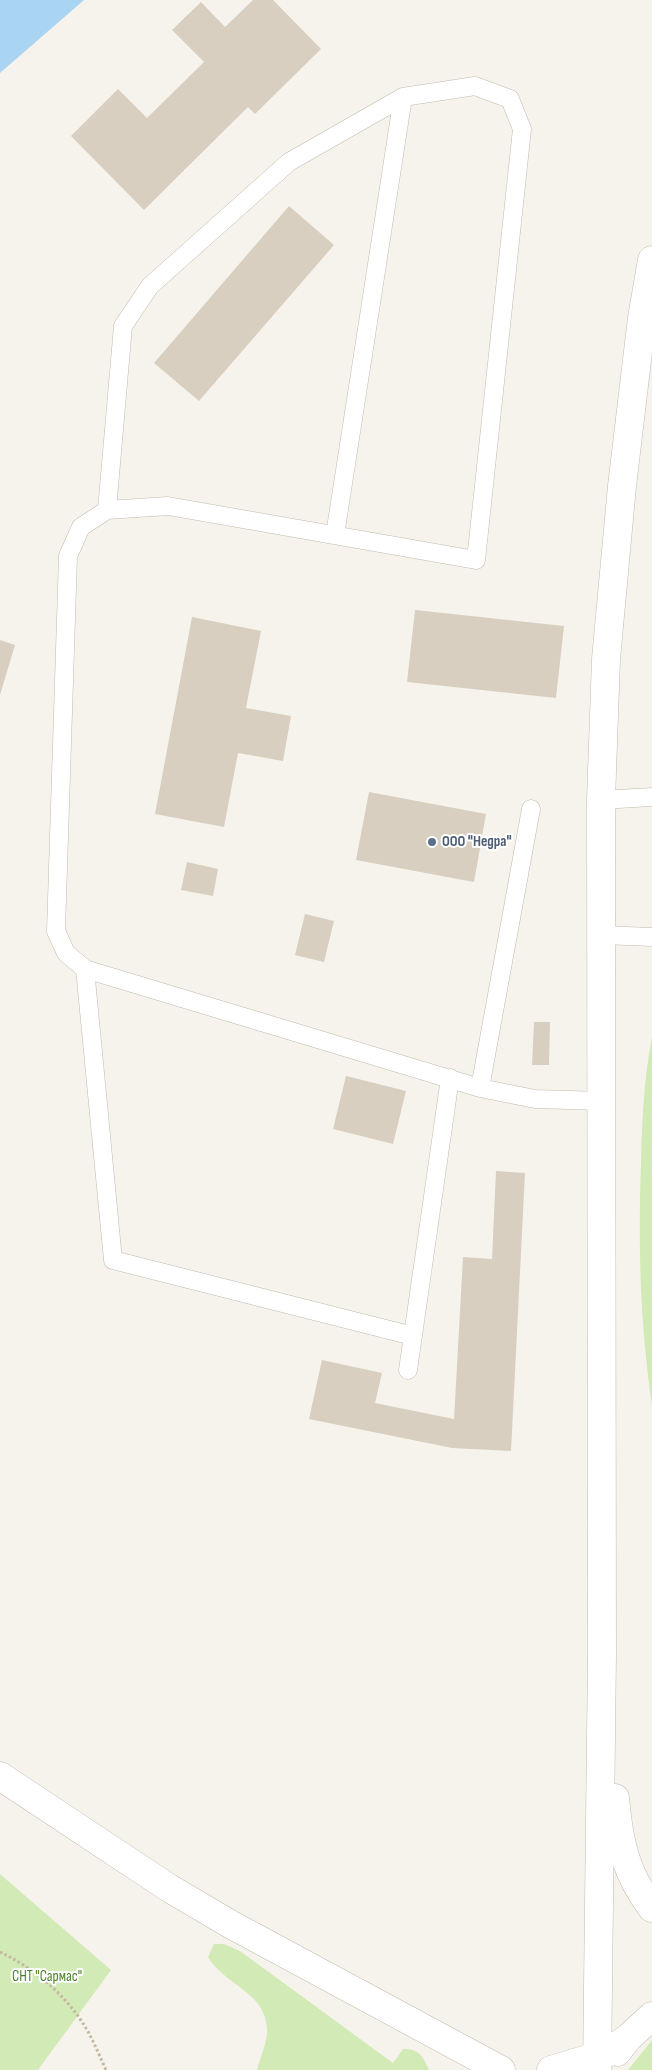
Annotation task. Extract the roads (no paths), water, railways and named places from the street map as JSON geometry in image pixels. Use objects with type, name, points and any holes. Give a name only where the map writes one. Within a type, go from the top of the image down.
[{"type":"street","points":[[600,2065],[602,1654],[601,800],[606,659],[622,486],[647,318],[652,260]]},
{"type":"street","points":[[602,1654],[618,1832],[629,1873],[652,1908]]},
{"type":"street","points":[[0,1776],[169,1888],[223,1920],[502,2069]]},
{"type":"street","points":[[600,2065],[607,2053],[628,2038],[652,2016]]},
{"type":"street","points":[[551,2070],[600,2065]]},
{"type":"lane","points":[[106,510],[123,326],[150,286],[289,162],[403,97],[475,86],[510,99],[522,129],[476,560],[168,506],[106,510],[81,527],[68,556],[56,931],[66,953],[85,969],[480,1088],[535,1100],[602,1101]]},
{"type":"lane","points":[[335,535],[403,97]]},
{"type":"lane","points":[[601,800],[652,797]]},
{"type":"lane","points":[[480,1088],[531,809]]},
{"type":"lane","points":[[602,935],[652,937]]},
{"type":"lane","points":[[85,969],[113,1260],[413,1336]]},
{"type":"lane","points":[[408,1370],[450,1078]]},
{"type":"water","points":[[0,0],[84,0],[0,73]]},
{"type":"place","name":"ООО \"Недра\"","points":[[432,842]]},
{"type":"park label","name":"СНТ \"Сармас\"","points":[[47,1977]]}]
